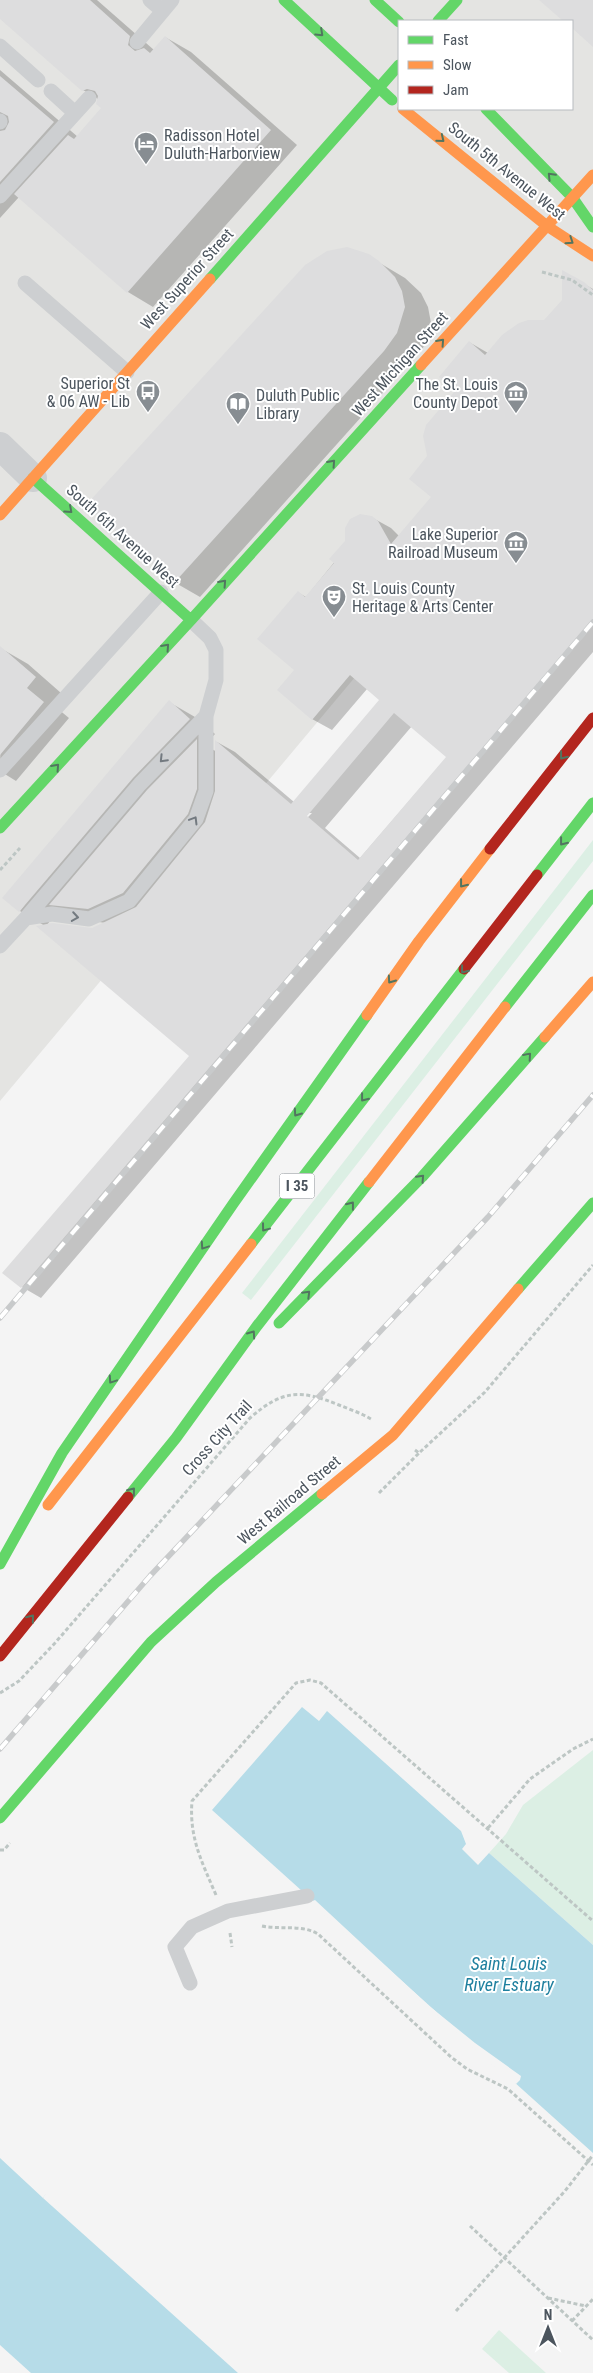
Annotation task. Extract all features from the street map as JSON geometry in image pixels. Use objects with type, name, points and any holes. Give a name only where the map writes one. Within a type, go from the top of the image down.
[{"type":"main road","points":[[284,0],[378,89],[398,105]]},
{"type":"main road","points":[[375,0],[398,21]]},
{"type":"main road","points":[[439,20],[457,0]]},
{"type":"main road","name":"West Superior Street","points":[[0,515],[398,66]]},
{"type":"main road","name":"South 5th Avenue West","points":[[404,110],[547,226],[593,256]]},
{"type":"main road","name":"South 5th Avenue West","points":[[487,110],[572,198],[593,227]]},
{"type":"main road","name":"West Michigan Street","points":[[0,828],[191,620],[593,174]]},
{"type":"main road","name":"South 6th Avenue West","points":[[33,478],[191,620]]},
{"type":"main road","points":[[0,1565],[62,1453],[232,1204],[419,941],[593,718]]},
{"type":"main road","name":"I 35","points":[[0,1565],[593,803]]},
{"type":"main road","points":[[0,1656],[211,1391],[257,1326],[593,895]]},
{"type":"main road","points":[[273,1328],[422,1177],[593,982]]},
{"type":"main road","name":"West Railroad Street","points":[[0,1818],[151,1642],[216,1582],[393,1435],[593,1203]]},
{"type":"main road","points":[[211,1391],[259,1342]]},
{"type":"street","points":[[0,446],[33,478]]},
{"type":"lane","points":[[137,42],[167,6],[150,0]]},
{"type":"lane","points":[[0,46],[38,80]]},
{"type":"lane","points":[[51,91],[75,113]]},
{"type":"lane","points":[[0,196],[89,98]]},
{"type":"lane","points":[[25,283],[127,372]]},
{"type":"lane","points":[[0,770],[160,592]]},
{"type":"lane","points":[[26,918],[52,914],[88,919],[129,900],[196,819],[206,791],[206,716],[216,680],[216,650],[210,638],[191,620]]},
{"type":"lane","points":[[0,946],[140,784],[206,716]]},
{"type":"lane","points":[[190,1983],[175,1947],[192,1927],[228,1911],[307,1896]]},
{"type":"path","points":[[541,271],[572,280],[593,294]]},
{"type":"path","points":[[379,1493],[485,1392],[593,1264]]},
{"type":"path","name":"Cross City Trail","points":[[0,1693],[20,1680],[56,1643],[250,1418],[269,1401],[289,1394],[319,1397],[366,1416],[420,1453]]},
{"type":"path","points":[[593,1921],[321,1683],[310,1680],[296,1683],[192,1801],[190,1823],[196,1849],[220,1906],[249,1924],[272,1929],[308,1928],[318,1934],[451,2057],[467,2069],[508,2089],[593,2166]]},
{"type":"path","points":[[488,1828],[530,1779],[573,1749],[593,1739]]},
{"type":"path","points":[[456,2311],[566,2191],[593,2155]]},
{"type":"path","points":[[470,2226],[593,2340]]},
{"type":"path","points":[[546,2297],[586,2306]]},
{"type":"path","points":[[572,2321],[593,2299]]},
{"type":"shaded area","points":[[0,0],[593,0],[593,393],[0,1101]]},
{"type":"green space","points":[[593,840],[593,861],[251,1300],[242,1293]]},
{"type":"green space","points":[[593,1750],[593,1945],[489,1853],[506,1834],[523,1805]]},
{"type":"green space","points":[[499,2330],[546,2373],[509,2373],[482,2349]]},
{"type":"water","name":"Saint Louis River Estuary","points":[[302,1707],[319,1721],[327,1711],[461,1831],[466,1844],[462,1849],[478,1865],[489,1853],[593,1945],[593,2153],[212,1810]]},
{"type":"water","points":[[0,2151],[46,2193],[43,2198],[238,2373],[31,2373],[0,2345]]},
{"type":"pier","points":[[315,1900],[428,2005],[475,2043],[521,2076],[520,2080],[516,2084],[509,2080],[310,1902]]},
{"type":"pier","points":[[0,2149],[48,2191],[43,2198],[0,2158]]},
{"type":"building","name":"Radisson Hotel Duluth-Harborview","points":[[0,0],[90,0],[130,36],[128,45],[135,51],[144,48],[150,53],[165,36],[271,130],[127,293],[14,194],[68,135],[74,139],[101,108],[96,104],[98,96],[95,91],[87,89],[82,91],[0,19]]},
{"type":"building","points":[[539,0],[593,0],[593,47],[573,29],[573,20],[562,20]]},
{"type":"building","points":[[0,76],[54,122],[0,182],[0,131],[5,130],[9,122],[8,116],[0,112]]},
{"type":"building","name":"Duluth Public Library","points":[[347,247],[369,254],[395,277],[402,291],[405,307],[397,333],[384,351],[174,583],[86,505],[305,265],[327,251]]},
{"type":"building","points":[[562,270],[584,282],[593,290],[593,619],[21,1288],[2,1273],[189,1056],[36,926],[52,923],[92,928],[136,907],[205,822],[215,791],[215,740],[291,804],[379,700],[350,675],[312,720],[277,690],[294,670],[257,639],[298,591],[305,597],[334,563],[329,559],[345,541],[345,528],[350,519],[360,514],[372,516],[378,521],[391,544],[431,497],[409,479],[427,456],[423,436],[426,425],[455,391],[439,377],[469,341],[485,355],[502,335],[519,323],[528,320],[544,320],[562,300]],"holes":[[[394,713],[446,757],[358,860],[307,816]]]},
{"type":"building","points":[[0,646],[36,677],[27,688],[44,702],[0,755]]},
{"type":"building","points":[[169,700],[190,719],[133,778],[19,912],[2,898]]},
{"type":"building","points":[[197,739],[197,789],[188,814],[123,893],[88,909],[49,905],[147,790]]},
{"type":"railway","points":[[0,1318],[593,622]]},
{"type":"railway","points":[[0,1749],[150,1576],[488,1217],[593,1095]]},
{"type":"traffic: fast","points":[[284,0],[392,100]]},
{"type":"traffic: fast","points":[[375,0],[398,21]]},
{"type":"traffic: fast","points":[[439,20],[457,0]]},
{"type":"traffic: fast","points":[[210,279],[398,66]]},
{"type":"traffic: fast","points":[[487,110],[572,197],[593,227]]},
{"type":"traffic: fast","points":[[33,478],[191,620],[421,365]]},
{"type":"traffic: fast","points":[[0,828],[191,620]]},
{"type":"traffic: fast","points":[[537,875],[593,803]]},
{"type":"traffic: fast","points":[[505,1007],[593,895]]},
{"type":"traffic: fast","points":[[251,1244],[464,969]]},
{"type":"traffic: fast","points":[[0,1564],[62,1453],[233,1204],[367,1015]]},
{"type":"traffic: fast","points":[[279,1323],[422,1177],[545,1037]]},
{"type":"traffic: fast","points":[[128,1497],[176,1438],[257,1326],[369,1182]]},
{"type":"traffic: fast","points":[[518,1289],[593,1203]]},
{"type":"traffic: fast","points":[[0,1818],[151,1642],[216,1582],[322,1494]]},
{"type":"traffic: slow","points":[[404,110],[547,226],[593,256]]},
{"type":"traffic: slow","points":[[421,365],[593,175]]},
{"type":"traffic: slow","points":[[0,515],[210,279]]},
{"type":"traffic: slow","points":[[367,1015],[419,941],[490,849]]},
{"type":"traffic: slow","points":[[545,1037],[593,982]]},
{"type":"traffic: slow","points":[[369,1182],[505,1007]]},
{"type":"traffic: slow","points":[[48,1505],[251,1244]]},
{"type":"traffic: slow","points":[[322,1494],[393,1435],[518,1289]]},
{"type":"traffic: jam","points":[[490,849],[593,718]]},
{"type":"traffic: jam","points":[[464,969],[537,875]]},
{"type":"traffic: jam","points":[[0,1656],[128,1497]]},
{"type":"place","name":"Radisson Hotel Duluth-Harborview","points":[[146,165]]},
{"type":"place","name":"Superior St & 06 AW - Lib","points":[[148,413]]},
{"type":"place","name":"The St. Louis County Depot","points":[[516,414]]},
{"type":"place","name":"Duluth Public Library","points":[[238,425]]},
{"type":"place","name":"Lake Superior Railroad Museum","points":[[516,564]]},
{"type":"place","name":"St. Louis County Heritage & Arts Center","points":[[334,618]]}]
